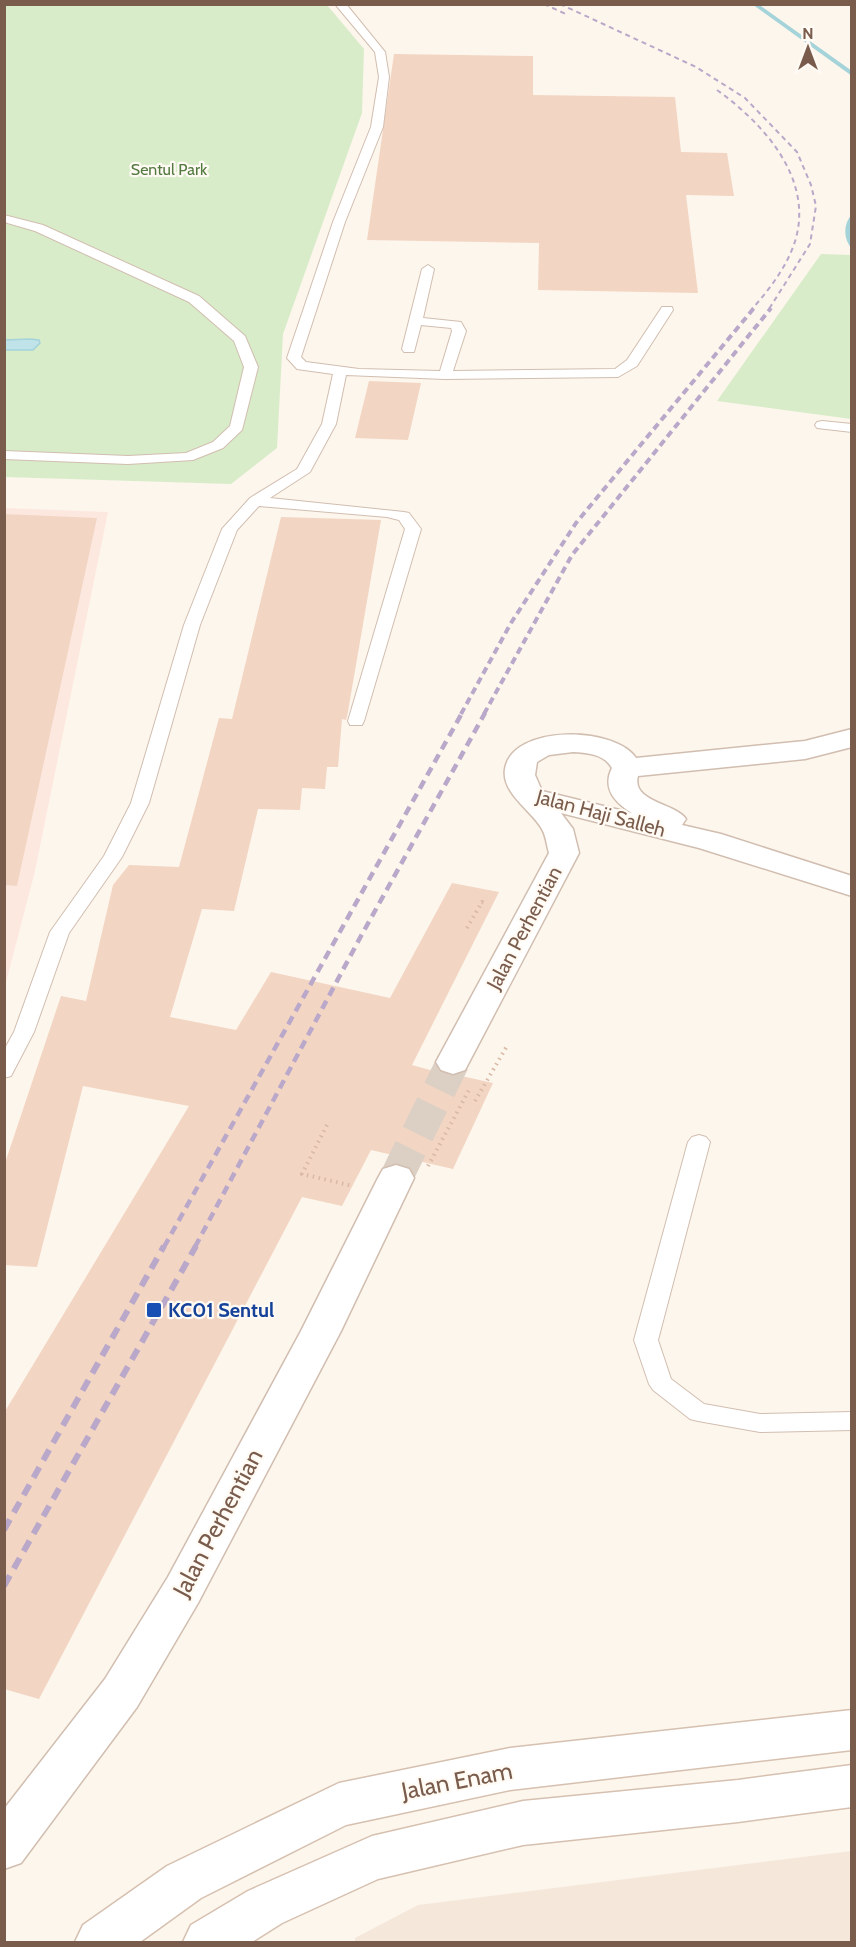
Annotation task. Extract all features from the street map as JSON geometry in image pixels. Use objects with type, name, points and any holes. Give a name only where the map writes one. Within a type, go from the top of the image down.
[{"type":"street","points":[[625,763],[805,750],[852,738]]},
{"type":"street","name":"Jalan Haji Salleh","points":[[710,841],[635,802],[625,793],[622,782],[625,763],[614,751],[586,743],[569,743],[535,750],[524,758],[520,766],[520,776],[531,797],[710,841],[852,886]]},
{"type":"street","name":"Jalan Perhentian","points":[[453,1062],[564,853],[558,830],[531,797]]},
{"type":"street","name":"Jalan Perhentian","points":[[4,1847],[121,1693],[183,1590],[321,1331],[379,1183]]},
{"type":"street","name":"Jalan Enam","points":[[100,1942],[184,1882],[339,1804],[510,1769],[852,1730]]},
{"type":"street","points":[[208,1942],[265,1907],[372,1858],[523,1823],[738,1801],[852,1786]]},
{"type":"lane","points":[[340,4],[380,52],[384,77],[377,127],[339,222],[294,358],[302,366],[340,372],[445,375],[618,373],[632,363],[667,310]]},
{"type":"lane","points":[[4,218],[39,228],[194,299],[240,339],[250,367],[237,428],[218,445],[188,457],[128,460],[4,455]]},
{"type":"lane","points":[[409,349],[428,269]]},
{"type":"lane","points":[[416,321],[456,325],[459,331],[445,375]]},
{"type":"lane","points":[[4,1071],[24,1032],[60,932],[113,857],[140,803],[192,625],[230,529],[255,501],[303,472],[329,424],[340,372]]},
{"type":"lane","points":[[822,425],[852,428]]},
{"type":"lane","points":[[255,501],[404,516],[413,529],[356,721]]},
{"type":"lane","points":[[699,1142],[646,1340],[661,1384],[698,1412],[760,1423],[852,1421]]},
{"type":"path","points":[[467,928],[482,902],[486,904]]},
{"type":"path","points":[[475,1101],[507,1046]]},
{"type":"path","points":[[327,1125],[302,1174],[379,1183]]},
{"type":"shaded area","points":[[5,508],[108,512],[35,871],[5,986]]},
{"type":"shaded area","points":[[851,1851],[851,1942],[355,1942],[355,1938],[418,1905]]},
{"type":"green space","name":"Sentul Park","points":[[5,5],[327,5],[364,49],[362,113],[283,334],[277,448],[231,484],[5,477]]},
{"type":"green space","points":[[821,254],[851,255],[851,419],[717,401]]},
{"type":"water","points":[[5,340],[39,340],[40,343],[33,350],[5,350]]},
{"type":"building","points":[[394,54],[533,56],[533,95],[675,97],[681,152],[727,153],[734,196],[686,195],[698,293],[538,290],[539,243],[367,240]]},
{"type":"building","points":[[369,381],[421,383],[408,440],[355,438]]},
{"type":"building","points":[[4,514],[97,518],[17,886],[4,885]]},
{"type":"building","name":"KC01 Sentul","points":[[281,517],[381,520],[347,717],[346,720],[342,719],[338,767],[327,767],[325,789],[302,788],[300,810],[258,809],[234,911],[202,909],[170,1017],[236,1030],[271,972],[390,998],[452,883],[499,892],[412,1065],[452,1076],[457,1075],[493,1083],[453,1169],[371,1150],[342,1206],[302,1197],[39,1699],[4,1689],[4,1413],[189,1106],[83,1086],[37,1267],[4,1265],[4,1166],[61,996],[86,1001],[113,885],[129,865],[179,867],[219,718],[232,719]]},
{"type":"waterway","points":[[754,4],[852,74]]},
{"type":"waterway","points":[[852,216],[847,232],[852,247]]},
{"type":"tunnel","points":[[396,1178],[453,1062]]},
{"type":"railway","points":[[544,4],[568,15]]},
{"type":"railway","points":[[560,4],[696,67],[745,98],[797,152],[811,185],[816,206],[810,244],[769,309]]},
{"type":"railway","points":[[717,90],[754,121],[770,140],[784,160],[794,181],[799,204],[798,228],[791,252],[774,282],[752,309]]},
{"type":"railway","points":[[461,714],[511,623],[576,523],[754,308]]},
{"type":"railway","points":[[484,714],[572,555],[771,308]]},
{"type":"railway","points":[[164,1247],[462,713]]},
{"type":"railway","points":[[195,1247],[361,936],[485,713]]},
{"type":"railway","points":[[4,1530],[164,1246]]},
{"type":"railway","points":[[4,1586],[196,1246]]},
{"type":"place","name":"KC01 Sentul","points":[[154,1310]]}]
